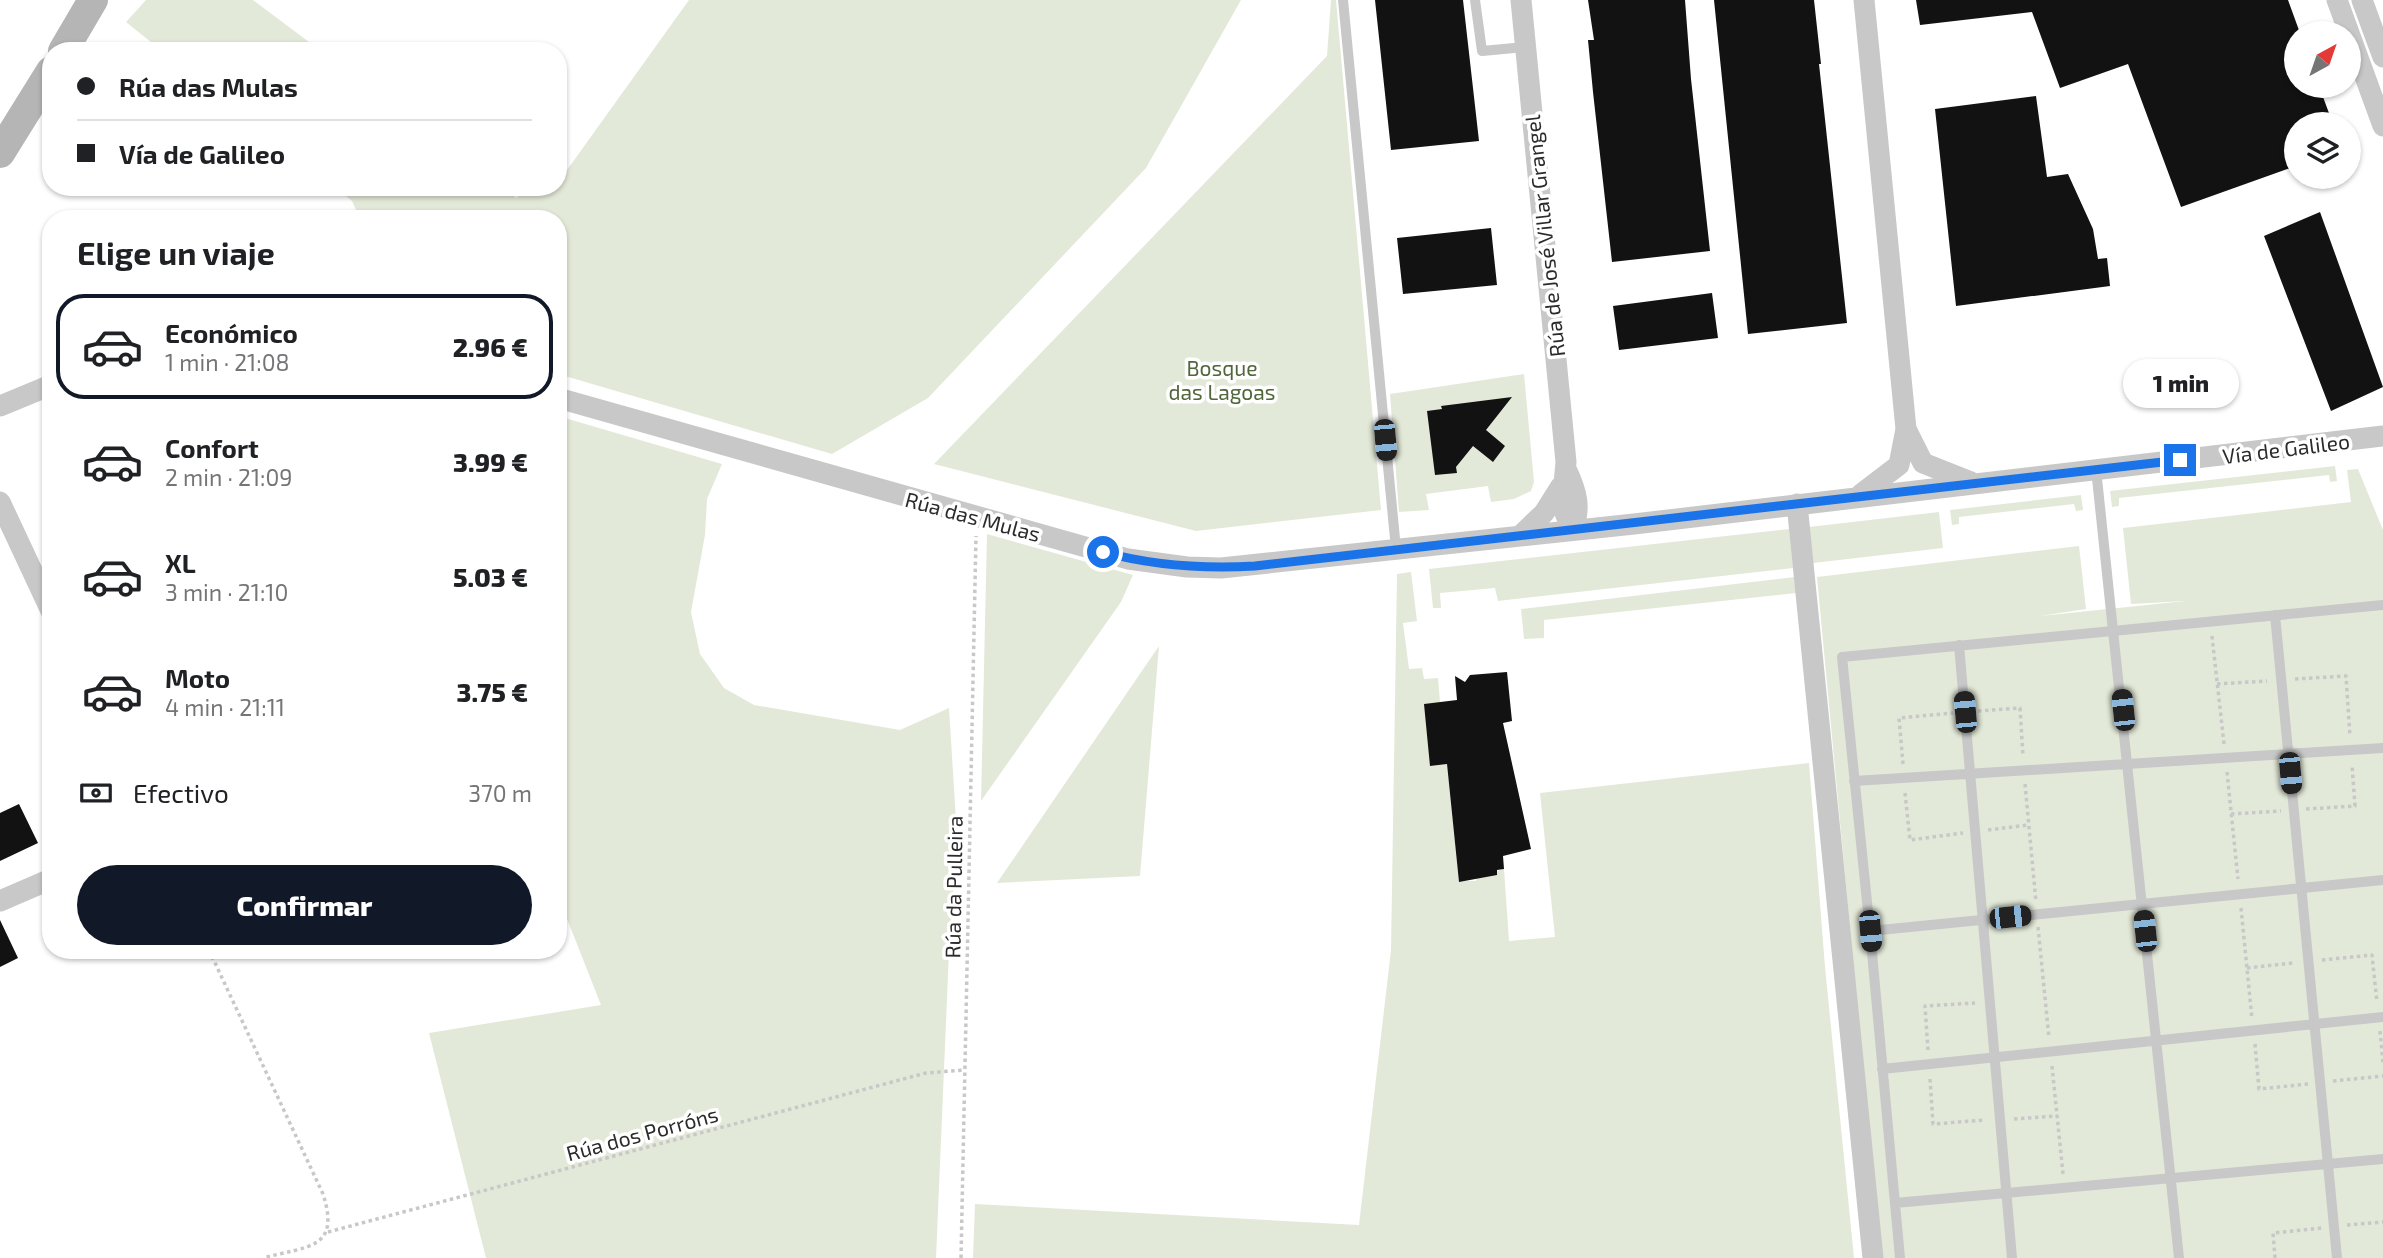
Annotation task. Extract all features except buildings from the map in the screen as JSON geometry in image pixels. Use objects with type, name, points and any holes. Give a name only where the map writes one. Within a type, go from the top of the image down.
[{"type":"main road","points":[[68,42],[93,0]]},
{"type":"main road","points":[[4,141],[42,84]]},
{"type":"street","name":"Rúa de José Villar Grangel","points":[[1521,0],[1567,471],[1562,506],[1572,529]]},
{"type":"street","points":[[1864,0],[1906,429],[1895,479],[1896,492]]},
{"type":"street","points":[[2337,0],[2383,126]]},
{"type":"street","points":[[2362,0],[2383,57]]},
{"type":"street","points":[[0,406],[42,389]]},
{"type":"street","name":"Rúa das Mulas","points":[[567,401],[1128,559],[1187,567],[1255,566],[1396,550]]},
{"type":"street","points":[[1906,429],[1933,488]]},
{"type":"street","name":"Vía de Galileo","points":[[1396,550],[2383,436]]},
{"type":"street","points":[[1857,496],[1899,466],[1915,461],[1974,483]]},
{"type":"street","name":"Rúa de José Villar Grangel","points":[[1567,471],[1589,504],[1619,524]]},
{"type":"street","points":[[1521,535],[1544,513],[1559,493],[1567,471]]},
{"type":"street","points":[[0,502],[42,592]]},
{"type":"street","points":[[1797,504],[1873,1258]]},
{"type":"street","points":[[0,901],[42,883]]},
{"type":"lane","points":[[1343,0],[1396,550]]},
{"type":"lane","points":[[1475,0],[1482,51],[1525,47]]},
{"type":"lane","points":[[2096,469],[2179,1258]]},
{"type":"lane","points":[[1900,1258],[1842,657],[2383,605]]},
{"type":"lane","points":[[2275,615],[2337,1258]]},
{"type":"lane","points":[[1959,645],[2012,1258]]},
{"type":"lane","points":[[1854,781],[2383,748]]},
{"type":"lane","points":[[1870,931],[2383,880]]},
{"type":"lane","points":[[1882,1069],[2381,1017]]},
{"type":"lane","points":[[1895,1203],[2383,1159]]},
{"type":"path","name":"Rúa da Pulleira","points":[[961,1258],[976,517]]},
{"type":"path","points":[[2211,620],[2259,1089]]},
{"type":"path","points":[[2028,825],[2065,1188]]},
{"type":"path","points":[[2247,968],[2372,955],[2381,1017],[2383,1063]]},
{"type":"path","points":[[213,959],[323,1194],[330,1217],[328,1232]]},
{"type":"path","name":"Rúa dos Porróns","points":[[263,1258],[316,1243],[328,1232],[926,1073],[965,1070]]},
{"type":"path","points":[[2273,1233],[2275,1258]]},
{"type":"green space","points":[[146,0],[253,0],[309,42],[151,42],[126,22]]},
{"type":"green space","points":[[689,0],[1241,0],[1146,168],[928,398],[832,454],[567,377],[567,210],[356,210],[346,196],[567,196],[567,170]]},
{"type":"green space","name":"Bosque das Lagoas","points":[[1331,0],[1336,0],[1381,510],[1196,531],[934,464],[1327,56]]},
{"type":"green space","points":[[1524,374],[1534,482],[1531,491],[1514,499],[1491,502],[1488,486],[1426,494],[1429,510],[1399,512],[1390,394]]},
{"type":"green space","points":[[567,419],[722,464],[707,499],[705,535],[691,612],[700,654],[724,688],[754,705],[900,730],[949,708],[957,837],[949,951],[936,1258],[486,1258],[429,1033],[601,1005],[567,919]]},
{"type":"green space","points":[[2335,466],[2337,481],[2330,482],[2329,475],[2119,498],[2119,506],[2112,507],[2110,491]]},
{"type":"green space","points":[[2358,469],[2383,530],[2383,1258],[1881,1258],[1817,577],[2079,546],[2086,609],[2040,616],[2186,601],[2131,604],[2123,528],[2351,502],[2347,470]]},
{"type":"green space","points":[[2081,495],[2083,510],[2076,511],[2074,504],[1959,517],[1959,524],[1952,525],[1950,510]]},
{"type":"green space","points":[[1939,512],[1943,548],[1813,563],[1809,527]]},
{"type":"green space","points":[[1789,529],[1793,568],[1498,601],[1495,588],[1440,593],[1441,608],[1433,608],[1429,569]]},
{"type":"green space","points":[[987,534],[1133,575],[1121,602],[981,801]]},
{"type":"green space","points":[[1411,572],[1417,621],[1403,623],[1409,669],[1422,668],[1424,679],[1438,678],[1440,702],[1431,766],[1447,764],[1459,881],[1476,881],[1477,877],[1504,869],[1509,941],[1555,937],[1540,793],[1809,763],[1825,967],[1854,1258],[973,1258],[975,1204],[1359,1225],[1391,950],[1397,574]]},
{"type":"green space","points":[[1794,577],[1796,593],[1544,620],[1544,638],[1524,639],[1521,609]]},
{"type":"green space","points":[[1159,646],[1140,876],[997,883]]},
{"type":"route","points":[[1103,552],[1128,559],[1187,567],[1255,566],[2180,460]]}]
